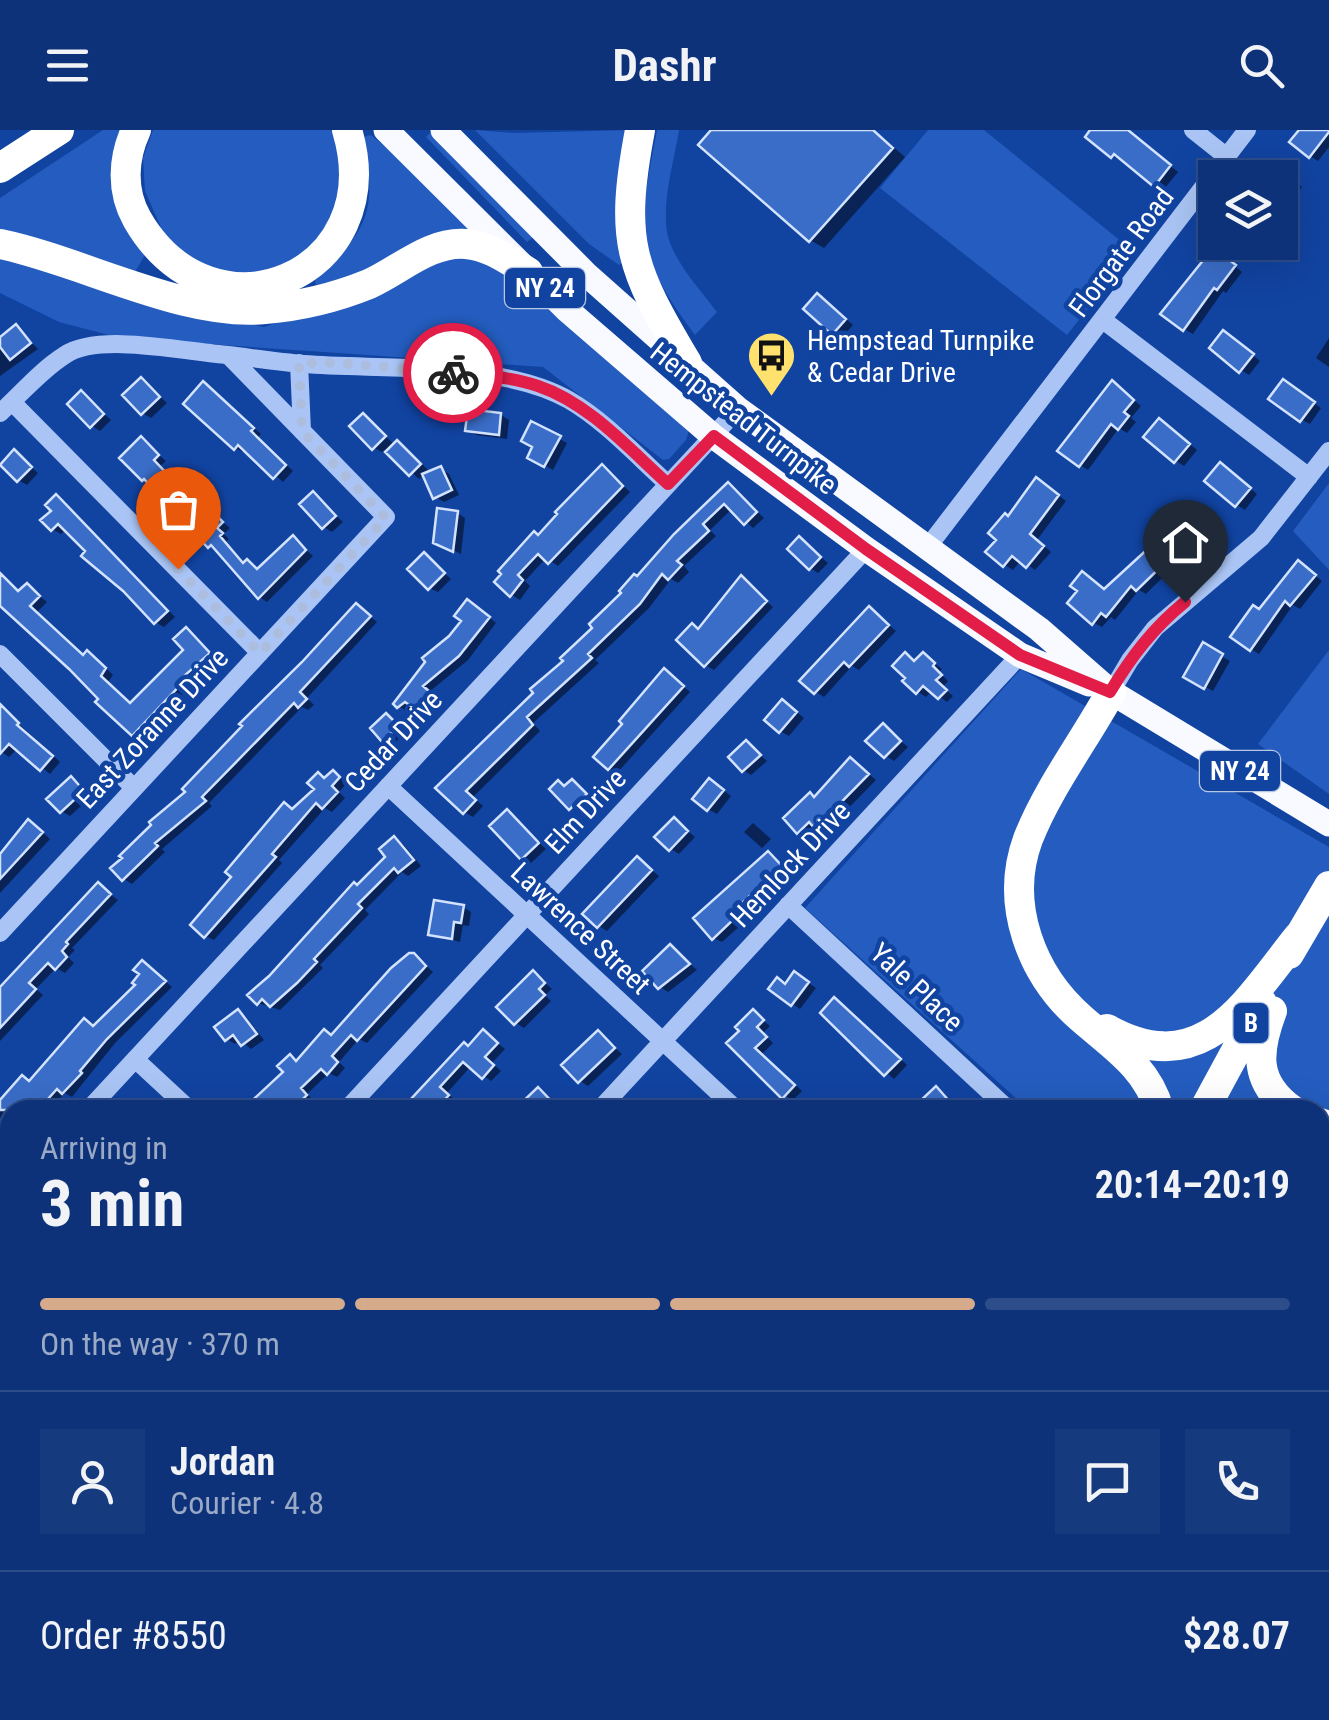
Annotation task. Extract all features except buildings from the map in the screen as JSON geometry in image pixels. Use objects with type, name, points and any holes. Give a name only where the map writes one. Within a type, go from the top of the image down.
[{"type":"highway","points":[[0,168],[59,130]]},
{"type":"highway","points":[[136,130],[129,144],[124,174],[132,209],[146,233],[167,258],[187,272],[217,285],[250,288],[275,284],[300,273],[328,250],[346,222],[354,189],[354,154],[347,130]]},
{"type":"highway","points":[[640,130],[629,187],[634,263],[649,299],[687,363]]},
{"type":"highway","points":[[0,244],[170,296],[227,309],[266,309],[329,297],[392,273],[442,245],[488,248],[528,272]]},
{"type":"highway","points":[[1110,692],[1027,842],[1020,881],[1022,916],[1031,950],[1046,979],[1073,1011],[1144,1075],[1154,1100]]},
{"type":"highway","name":"B","points":[[1209,1100],[1329,886]]},
{"type":"highway","points":[[1073,1011],[1138,1043],[1172,1046],[1194,1042],[1232,1020],[1298,937]]},
{"type":"highway","points":[[1282,1100],[1269,1086],[1261,1065],[1260,1044],[1298,937]]},
{"type":"main road","name":"Hempstead Turnpike","points":[[386,130],[615,354],[714,436],[866,549],[1020,655],[1110,692],[1321,819]]},
{"type":"main road","name":"Hempstead Turnpike","points":[[443,130],[586,274],[738,408],[1040,629],[1110,692]]},
{"type":"main road","points":[[866,549],[879,542],[892,542],[1000,601]]},
{"type":"street","points":[[1193,130],[1227,157]]},
{"type":"street","name":"Florgate Road","points":[[927,548],[1247,130]]},
{"type":"street","points":[[1103,320],[1309,477]]},
{"type":"street","points":[[260,653],[6,407],[63,356],[85,346],[106,344],[299,363],[470,374],[538,386],[587,413],[668,484]]},
{"type":"street","points":[[228,356],[302,431]]},
{"type":"street","points":[[299,363],[302,431]]},
{"type":"street","name":"Cedar Drive","points":[[97,1100],[738,408]]},
{"type":"street","name":"East Zoranne Drive","points":[[0,932],[386,518],[302,431]]},
{"type":"street","points":[[1110,692],[1155,628],[1261,538],[1329,451]]},
{"type":"street","name":"Elm Drive","points":[[355,1100],[866,549]]},
{"type":"street","name":"Hemlock Drive","points":[[609,1100],[1020,655]]},
{"type":"street","points":[[1,656],[134,788]]},
{"type":"street","name":"Lawrence Street","points":[[388,786],[726,1100]]},
{"type":"street","name":"Yale Place","points":[[788,905],[998,1100]]},
{"type":"street","points":[[135,1058],[179,1100]]},
{"type":"shaded area","points":[[103,130],[125,130],[146,253],[135,272],[0,234],[0,198]]},
{"type":"shaded area","points":[[153,130],[342,130],[349,181],[326,236],[297,258],[256,275],[207,268],[166,239],[145,191],[143,158]]},
{"type":"shaded area","points":[[475,130],[631,130],[628,259],[619,265],[589,244]]},
{"type":"shaded area","points":[[657,130],[679,130],[666,207],[670,242],[717,312],[695,335],[659,281],[645,238],[646,193]]},
{"type":"shaded area","points":[[928,130],[984,130],[1133,251],[1067,335],[880,188]]},
{"type":"shaded area","points":[[431,132],[534,237],[527,242],[426,137]]},
{"type":"shaded area","points":[[371,135],[480,236],[347,280],[316,285],[314,277],[348,246],[365,216],[369,182],[363,137]]},
{"type":"shaded area","points":[[447,250],[505,263],[689,430],[686,440],[669,459],[663,460],[543,367],[120,338],[59,322],[0,293],[0,256],[104,291],[264,327],[362,292]]},
{"type":"shaded area","points":[[1329,483],[1329,570],[1293,531]]},
{"type":"shaded area","points":[[1329,650],[1329,794],[1258,744]]},
{"type":"shaded area","points":[[1021,669],[1329,847],[1329,1100],[1018,1100],[805,908]]},
{"type":"way so far","points":[[178,569],[260,653],[386,518],[302,431],[299,363],[453,373]]},
{"type":"place","name":"Hempstead Turnpike & Cedar Drive","points":[[772,398]]},
{"type":"route","points":[[453,373],[538,386],[569,400],[668,484],[714,436],[866,549],[1020,655],[1110,692],[1155,628],[1185,602]]}]
